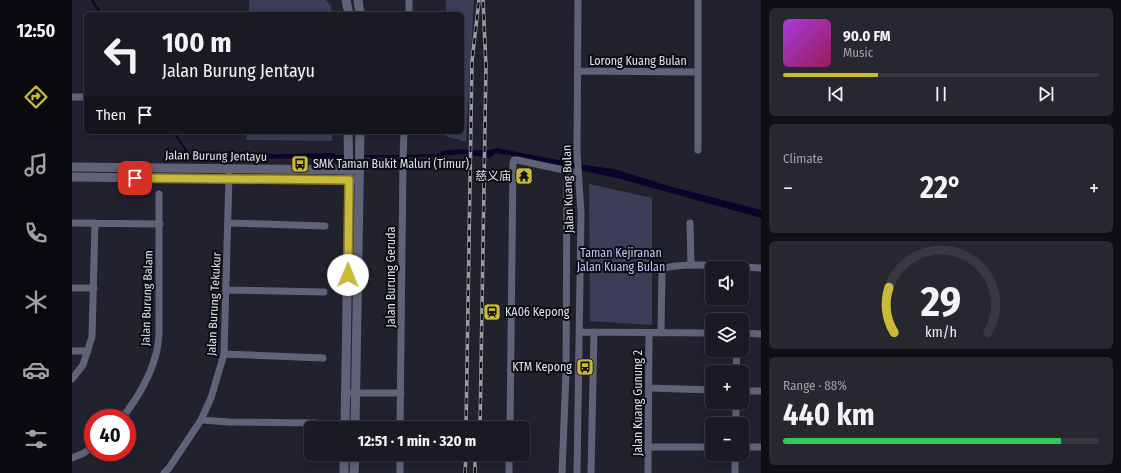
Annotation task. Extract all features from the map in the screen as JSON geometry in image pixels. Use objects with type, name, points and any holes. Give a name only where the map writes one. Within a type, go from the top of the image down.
[{"type":"street","points":[[346,0],[349,12]]},
{"type":"street","points":[[358,0],[360,12]]},
{"type":"street","points":[[409,12],[410,0]]},
{"type":"street","name":"Jalan Kuang Bulan","points":[[578,0],[577,152],[581,213],[578,473]]},
{"type":"street","name":"Lorong Kuang Bulan","points":[[698,0],[698,150]]},
{"type":"street","name":"Lorong Kuang Bulan","points":[[578,72],[698,72]]},
{"type":"street","points":[[72,97],[84,97]]},
{"type":"street","points":[[345,421],[349,180],[348,134]]},
{"type":"street","points":[[355,421],[360,134]]},
{"type":"street","name":"Jalan Burung Geruda","points":[[400,421],[402,160],[404,134]]},
{"type":"street","points":[[510,421],[513,163],[514,160],[517,160],[578,172]]},
{"type":"street","name":"Jalan Burung Jentayu","points":[[72,167],[229,168],[360,165]]},
{"type":"street","name":"Jalan Burung Tekukur","points":[[167,470],[201,420],[211,398],[224,354],[229,168]]},
{"type":"street","points":[[562,473],[566,374],[567,170]]},
{"type":"street","name":"Jalan Burung Jentayu","points":[[72,178],[360,180]]},
{"type":"street","name":"Jalan Burung Balam","points":[[128,409],[141,390],[156,354],[159,335],[159,194]]},
{"type":"street","points":[[72,223],[160,224]]},
{"type":"street","points":[[72,379],[83,366],[93,329],[95,223]]},
{"type":"street","points":[[228,223],[325,226]]},
{"type":"street","points":[[690,223],[691,265]]},
{"type":"street","points":[[661,333],[663,269],[668,266],[691,265],[761,268]]},
{"type":"street","points":[[72,288],[94,288]]},
{"type":"street","points":[[226,290],[324,292]]},
{"type":"street","points":[[580,332],[705,333]]},
{"type":"street","points":[[591,473],[594,332]]},
{"type":"street","name":"Jalan Kuang Gunung 2","points":[[648,473],[649,333]]},
{"type":"street","points":[[749,333],[761,334]]},
{"type":"street","points":[[72,351],[88,351]]},
{"type":"street","points":[[224,354],[323,358]]},
{"type":"street","points":[[649,388],[705,390]]},
{"type":"street","points":[[749,391],[761,391]]},
{"type":"street","points":[[345,393],[401,393]]},
{"type":"street","points":[[201,420],[229,422],[304,423]]},
{"type":"street","points":[[648,447],[705,447]]},
{"type":"street","points":[[749,447],[761,447]]},
{"type":"street","points":[[72,458],[84,453]]},
{"type":"street","points":[[344,461],[344,473]]},
{"type":"street","points":[[354,461],[354,473]]},
{"type":"street","points":[[400,461],[400,473]]},
{"type":"street","points":[[509,461],[509,473]]},
{"type":"street","points":[[735,473],[736,461]]},
{"type":"street","points":[[167,470],[175,473]]},
{"type":"green space","points":[[249,0],[326,0],[331,6],[331,12],[249,12]]},
{"type":"green space","points":[[446,0],[474,0],[466,142],[446,136],[446,134],[464,134],[464,12],[446,12]]},
{"type":"green space","points":[[247,134],[332,134],[332,141],[246,140]]},
{"type":"green space","name":"Taman Kejiranan Jalan Kuang Bulan","points":[[589,184],[652,198],[652,325],[590,321]]},
{"type":"shaded area","points":[[496,148],[584,165],[614,169],[669,186],[761,210],[761,218],[617,178],[508,155],[496,153],[490,158],[463,154],[442,156],[440,152],[447,150],[489,150]]},
{"type":"shaded area","points":[[334,153],[335,158],[238,159],[238,155]]},
{"type":"waterway","points":[[92,0],[100,12]]},
{"type":"waterway","points":[[175,134],[190,157],[239,157]]},
{"type":"waterway","points":[[405,156],[443,155]]},
{"type":"waterway","points":[[333,156],[347,156]]},
{"type":"waterway","points":[[363,156],[401,156]]},
{"type":"railway","points":[[466,421],[472,61],[479,0]]},
{"type":"railway","points":[[480,421],[486,66],[483,0]]},
{"type":"railway","points":[[465,473],[466,461]]},
{"type":"railway","points":[[475,461],[475,473]]},
{"type":"place","name":"SMK Taman Bukit Maluri (Timur)","points":[[300,164]]},
{"type":"place","name":"慈义庙","points":[[524,176]]},
{"type":"place","name":"KA06 Kepong","points":[[492,312]]},
{"type":"place","name":"KTM Kepong","points":[[585,367]]},
{"type":"route","points":[[135,178],[349,180],[348,275]]}]
